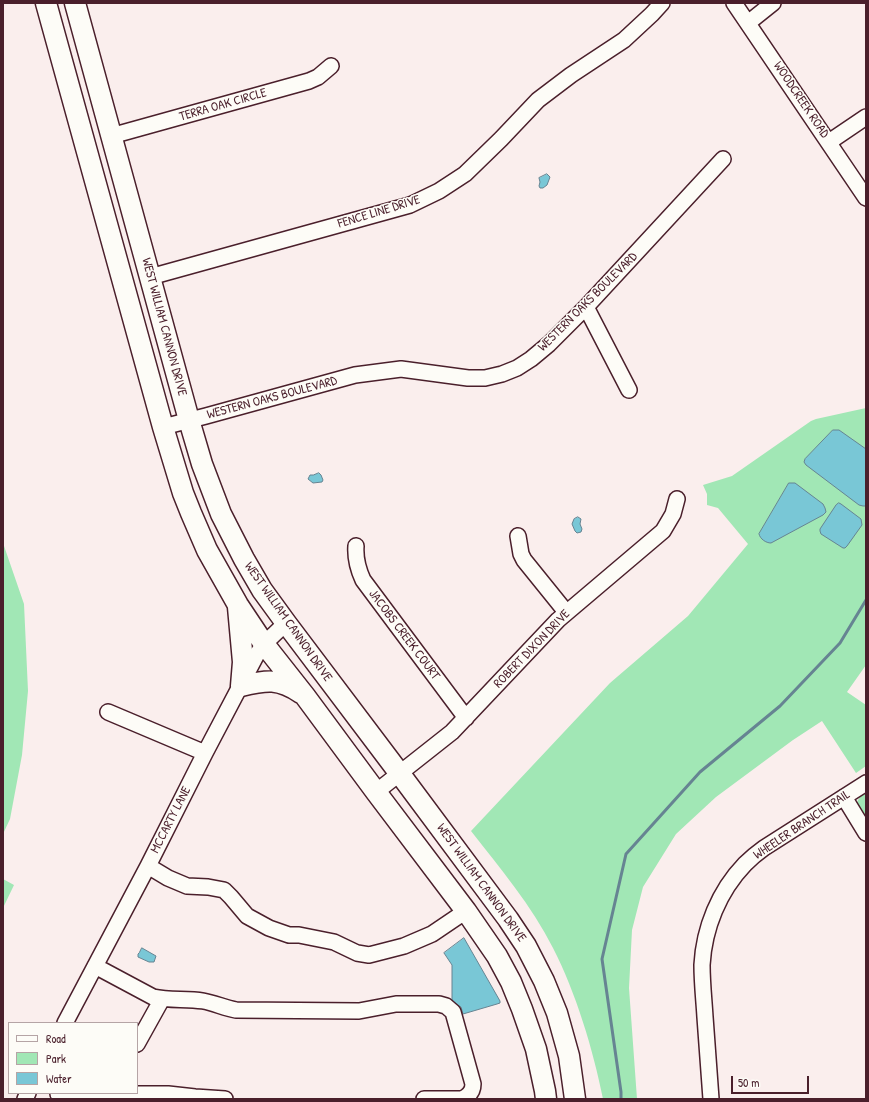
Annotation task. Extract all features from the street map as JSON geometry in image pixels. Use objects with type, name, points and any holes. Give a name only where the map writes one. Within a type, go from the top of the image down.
[{"type":"main road","name":"WEST WILLIAM CANNON DRIVE","points":[[46,3],[163,427],[190,513],[207,550],[238,605],[264,644],[305,696],[466,911],[497,956],[511,982],[536,1049],[546,1099]]},
{"type":"main road","name":"WEST WILLIAM CANNON DRIVE","points":[[75,3],[189,420],[204,471],[227,527],[262,590],[508,919],[526,946],[544,981],[557,1013],[568,1056],[575,1099]]},
{"type":"main road","points":[[238,605],[243,662],[241,686],[258,682],[281,682],[305,696]]},
{"type":"street","name":"FENCE LINE DRIVE","points":[[150,277],[410,205],[439,191],[465,174],[545,94],[624,40],[662,3]]},
{"type":"street","name":"WOODCREEK ROAD","points":[[734,3],[866,198]]},
{"type":"street","points":[[748,22],[773,3]]},
{"type":"street","name":"TERRA OAK CIRCLE","points":[[111,136],[309,81],[318,77],[331,66]]},
{"type":"street","points":[[829,142],[866,117]]},
{"type":"street","name":"WESTERN OAKS BOULEVARD","points":[[163,427],[355,375],[401,369],[468,378],[485,378],[502,374],[517,368],[549,344],[586,307],[723,159]]},
{"type":"street","points":[[586,307],[629,390]]},
{"type":"street","name":"ROBERT DIXON DRIVE","points":[[376,792],[452,732],[566,612],[663,530],[673,514],[677,499]]},
{"type":"street","points":[[518,536],[521,554],[524,560],[566,612]]},
{"type":"street","name":"JACOBS CREEK COURT","points":[[356,546],[355,555],[357,567],[363,580],[466,718]]},
{"type":"street","name":"MCCARTY LANE","points":[[66,1022],[257,654],[264,644],[286,623]]},
{"type":"street","points":[[108,712],[205,753]]},
{"type":"street","name":"WHEELER BRANCH TRAIL","points":[[711,1099],[702,967],[708,926],[715,909],[728,884],[753,857],[764,848],[866,783]]},
{"type":"street","points":[[844,797],[866,833]]},
{"type":"street","points":[[148,866],[168,878],[187,886],[208,887],[224,890],[247,916],[269,928],[290,935],[299,935],[334,942],[357,953],[369,955],[404,946],[432,934],[466,911]]},
{"type":"street","points":[[97,962],[144,985],[162,999],[202,1001],[236,1010],[359,1011],[396,1004],[439,1004],[446,1006],[453,1012],[473,1084],[473,1089],[466,1097],[462,1099],[424,1099]]},
{"type":"street","points":[[138,1042],[162,999]]},
{"type":"street","points":[[58,1094],[168,1094],[225,1099]]},
{"type":"green space","points":[[866,408],[866,665],[847,692],[866,705],[866,766],[856,773],[822,721],[793,740],[716,797],[676,834],[643,887],[632,930],[629,988],[637,1099],[603,1099],[583,1022],[569,984],[553,948],[545,932],[525,902],[471,831],[610,683],[688,616],[748,544],[718,508],[707,505],[707,494],[703,485],[732,476],[811,421]]},
{"type":"green space","points":[[3,543],[24,604],[28,691],[22,755],[10,819],[3,834]]},
{"type":"green space","points":[[866,792],[866,819],[857,805],[857,802]]},
{"type":"green space","points":[[3,879],[14,885],[3,908]]},
{"type":"water","points":[[547,174],[550,177],[547,185],[540,188],[539,178]]},
{"type":"water","points":[[833,430],[839,430],[866,449],[866,506],[859,505],[804,462],[805,459]]},
{"type":"water","points":[[319,473],[323,480],[322,482],[313,483],[308,479],[310,475]]},
{"type":"water","points":[[789,483],[795,483],[823,504],[826,512],[771,543],[767,542],[762,539],[759,534]]},
{"type":"water","points":[[839,503],[861,519],[862,525],[845,548],[821,534],[820,531],[836,505]]},
{"type":"water","points":[[578,517],[581,519],[580,524],[582,529],[581,532],[577,533],[572,524],[574,519]]},
{"type":"water","points":[[464,938],[500,1003],[463,1014],[461,1007],[452,1002],[452,965],[444,953]]},
{"type":"water","points":[[142,948],[156,956],[154,962],[149,962],[138,957],[138,954]]},
{"type":"waterway","points":[[621,1099],[602,959],[626,854],[700,772],[780,706],[840,643],[866,600]]}]
